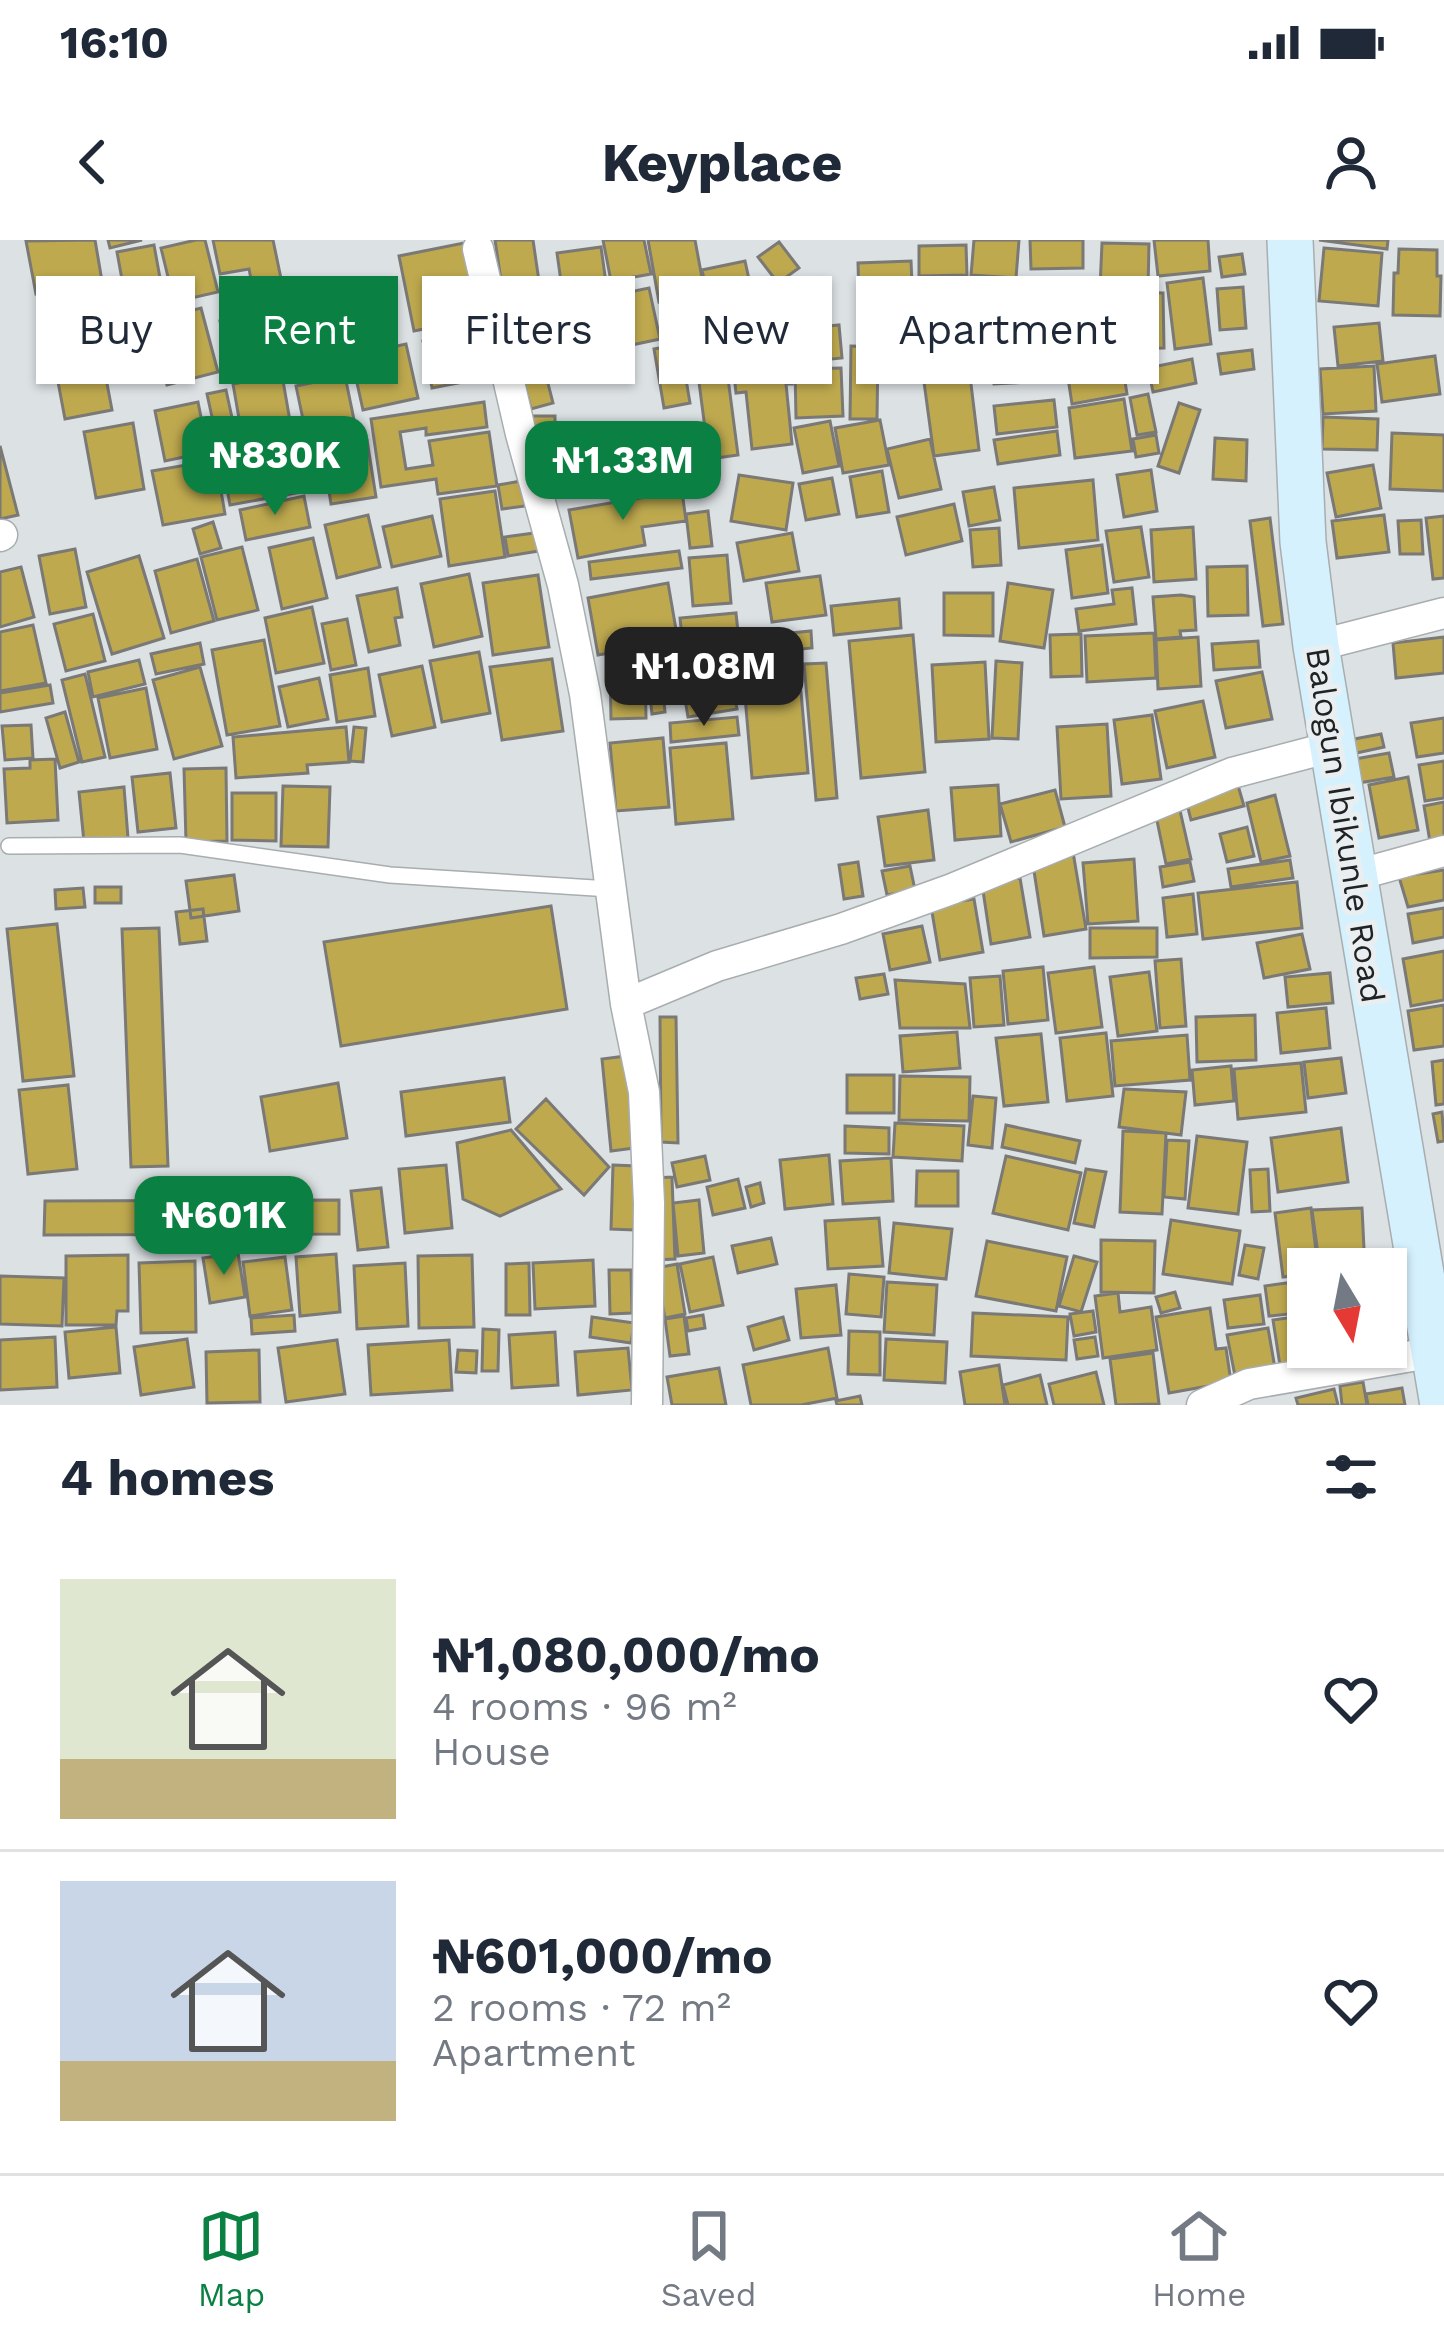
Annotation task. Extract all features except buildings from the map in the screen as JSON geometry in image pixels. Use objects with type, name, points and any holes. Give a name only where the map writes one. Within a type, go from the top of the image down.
[{"type":"street","name":"Balogun Ibikunle Road","points":[[1290,240],[1303,542],[1316,646],[1443,1405]]},
{"type":"street","points":[[478,249],[585,694],[626,1004],[644,1092],[649,1203],[647,1405]]},
{"type":"street","points":[[1316,646],[1444,613]]},
{"type":"street","points":[[626,1004],[717,966],[952,889],[1232,772],[1331,747]]},
{"type":"street","points":[[1353,876],[1444,850]]},
{"type":"street","points":[[1202,1405],[1249,1384],[1435,1352]]},
{"type":"lane","points":[[9,845],[180,845],[390,875],[610,889]]}]
